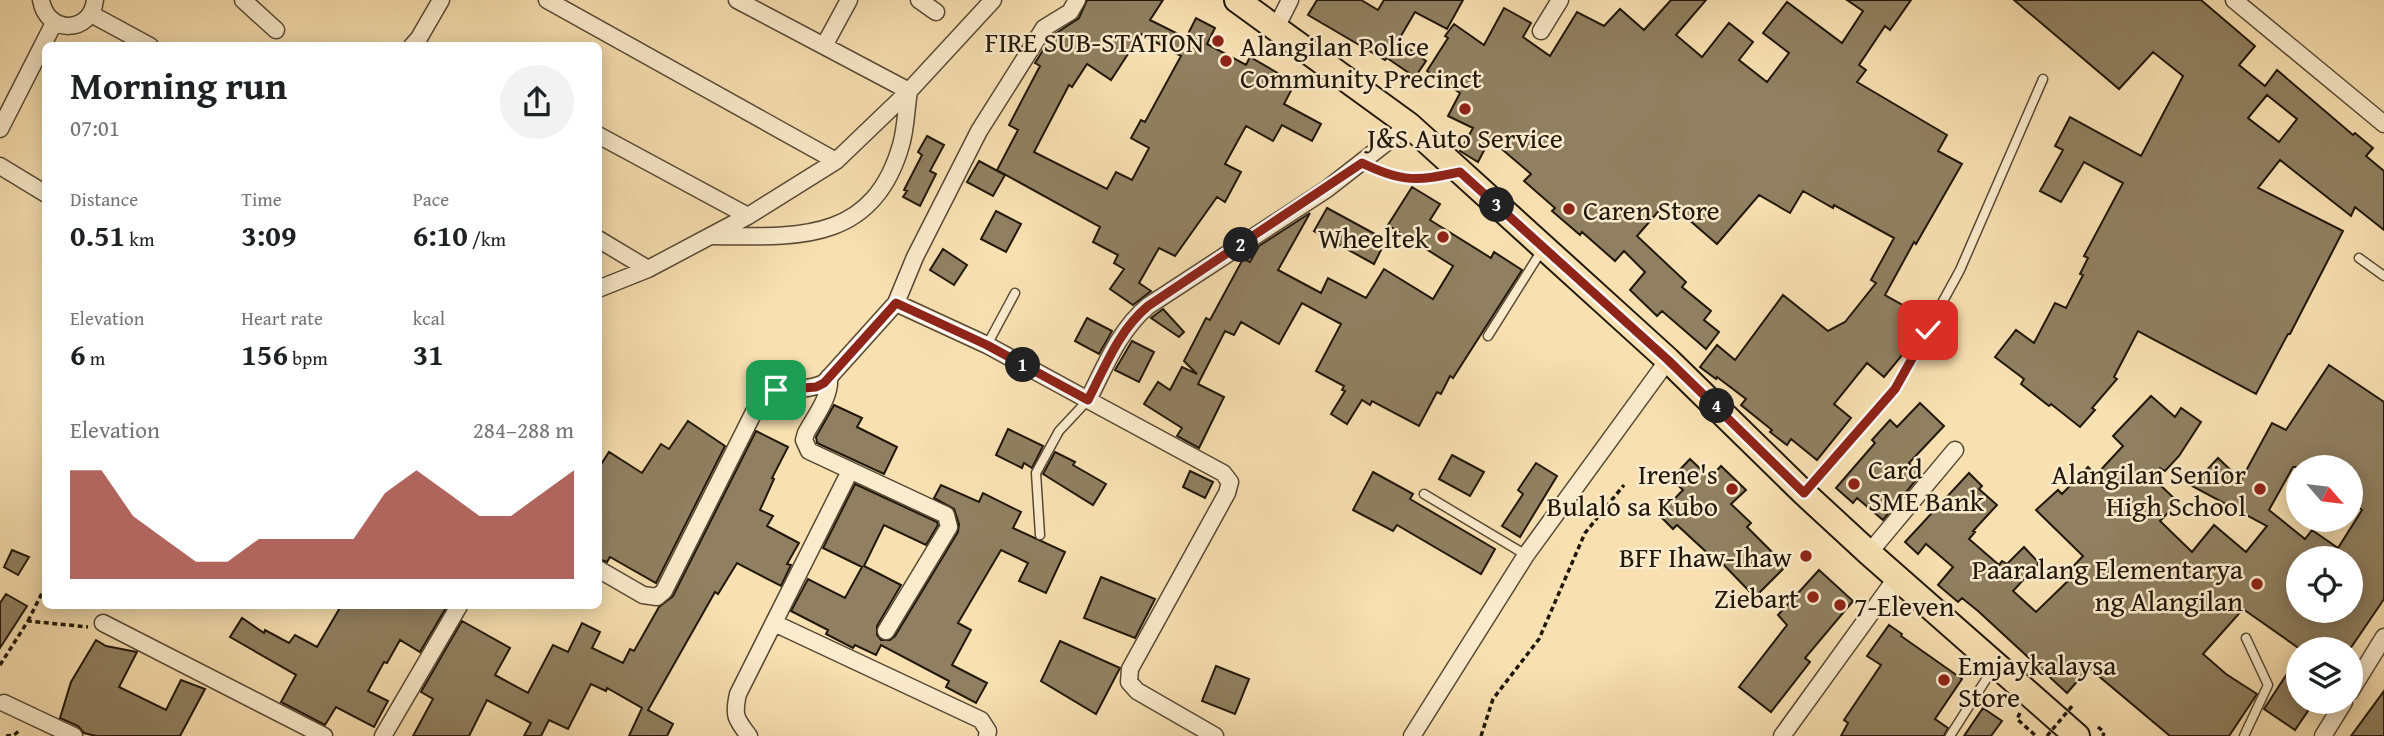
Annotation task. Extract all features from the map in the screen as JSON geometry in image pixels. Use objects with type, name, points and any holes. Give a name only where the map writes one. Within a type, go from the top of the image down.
[{"type":"main road","points":[[1237,0],[1409,125],[1668,360],[1869,553],[2077,736]]},
{"type":"street","points":[[41,0],[43,10],[54,23],[62,26],[78,24],[93,7],[143,42]]},
{"type":"street","points":[[243,0],[276,30]]},
{"type":"street","points":[[421,42],[441,0]]},
{"type":"street","points":[[547,0],[836,162]]},
{"type":"street","points":[[737,0],[909,91]]},
{"type":"street","points":[[824,46],[849,0]]},
{"type":"street","points":[[919,0],[936,12]]},
{"type":"street","points":[[602,287],[648,269],[711,236],[836,162],[909,91],[993,0]]},
{"type":"street","points":[[602,571],[643,595],[656,597],[664,591],[760,400],[767,393],[776,390],[816,387],[829,377],[896,303],[915,257],[979,131],[1044,27],[1070,12],[1077,0]]},
{"type":"street","points":[[1276,28],[1290,0]]},
{"type":"street","points":[[1541,31],[1560,0]]},
{"type":"street","points":[[2234,0],[2384,124]]},
{"type":"street","points":[[44,42],[54,23]]},
{"type":"street","points":[[0,130],[42,47]]},
{"type":"street","points":[[711,236],[796,235],[829,229],[860,213],[886,183],[901,144],[909,91]]},
{"type":"street","points":[[1088,400],[1134,317],[1362,163],[1409,125]]},
{"type":"street","points":[[602,137],[748,216]]},
{"type":"street","points":[[0,166],[42,192]]},
{"type":"street","points":[[602,241],[648,269]]},
{"type":"street","points":[[896,303],[987,345],[1223,473],[1230,482],[1227,493],[1130,669],[1129,682],[1137,691],[1215,736]]},
{"type":"street","points":[[1412,736],[1527,555],[1668,360]]},
{"type":"street","points":[[829,377],[827,394],[804,440],[810,451],[946,515],[949,520],[949,527],[886,631]]},
{"type":"street","points":[[1869,553],[1955,450]]},
{"type":"street","points":[[749,736],[734,711],[738,694],[850,471]]},
{"type":"street","points":[[1782,736],[1897,578]]},
{"type":"street","points":[[383,736],[457,609]]},
{"type":"street","points":[[774,623],[981,720],[988,736]]},
{"type":"street","points":[[109,626],[324,736]]},
{"type":"street","points":[[2363,671],[2384,637]]},
{"type":"street","points":[[4,703],[74,736]]},
{"type":"street","points":[[2323,736],[2337,714]]},
{"type":"lane","points":[[1804,493],[1895,389],[1960,270],[2043,79]]},
{"type":"lane","points":[[1362,163],[1388,176],[1407,179],[1425,179],[1460,172]]},
{"type":"lane","points":[[1488,336],[1544,248]]},
{"type":"lane","points":[[2359,258],[2384,276]]},
{"type":"lane","points":[[987,345],[1015,292]]},
{"type":"lane","points":[[1040,535],[1036,473],[1059,431],[1088,400]]},
{"type":"lane","points":[[1424,494],[1527,555]]},
{"type":"lane","points":[[2244,736],[2268,685],[2246,638]]},
{"type":"lane","points":[[1950,736],[1995,664]]},
{"type":"path","points":[[1481,736],[1493,699],[1539,639],[1585,533],[1624,485]]},
{"type":"path","points":[[0,665],[42,593]]},
{"type":"path","points":[[28,621],[109,626]]},
{"type":"path","points":[[2047,736],[2073,705]]},
{"type":"building","points":[[1087,0],[1163,0],[1150,20],[1186,38],[1196,18],[1215,28],[1207,44],[1246,65],[1250,57],[1295,83],[1284,104],[1321,124],[1312,141],[1282,125],[1273,141],[1246,126],[1225,164],[1241,172],[1225,202],[1217,197],[1175,256],[1159,248],[1139,283],[1151,291],[1133,305],[1110,289],[1124,269],[1114,263],[1118,255],[1093,242],[1100,227],[997,170],[1018,130],[1009,125],[1040,66],[1035,63],[1052,36],[1079,18]],"holes":[[[1141,34],[1181,56],[1145,122],[1141,120],[1131,138],[1149,148],[1132,180],[1116,172],[1107,189],[1034,152],[1069,85],[1072,87],[1087,64],[1111,80]]]},
{"type":"building","points":[[1317,0],[1361,0],[1378,10],[1384,0],[1463,0],[1447,29],[1415,12],[1398,41],[1426,61],[1415,77],[1387,58],[1385,60],[1308,15]]},
{"type":"building","points":[[1671,0],[1706,0],[1676,35],[1702,57],[1729,23],[1753,42],[1739,60],[1767,82],[1789,53],[1763,33],[1787,2],[1842,43],[1863,11],[1847,0],[1911,0],[1890,30],[1885,26],[1859,65],[1866,70],[1857,82],[1947,135],[1938,151],[1962,164],[1885,295],[1922,316],[1905,346],[1908,348],[1884,377],[1867,363],[1834,404],[1851,418],[1817,460],[1791,439],[1787,445],[1770,432],[1772,430],[1741,405],[1746,399],[1700,367],[1717,345],[1735,360],[1783,295],[1828,331],[1845,322],[1876,283],[1871,280],[1894,238],[1803,191],[1790,213],[1759,195],[1717,244],[1673,206],[1670,210],[1664,205],[1637,236],[1686,282],[1682,287],[1711,311],[1704,320],[1719,332],[1706,349],[1662,311],[1657,316],[1630,290],[1645,272],[1624,251],[1615,261],[1582,232],[1580,235],[1552,211],[1555,208],[1524,181],[1531,174],[1490,139],[1478,162],[1460,151],[1473,128],[1448,116],[1460,93],[1427,71],[1454,24],[1484,45],[1504,8],[1531,23],[1523,37],[1550,56],[1577,12],[1604,26],[1620,9],[1644,30]]},
{"type":"building","points":[[2014,0],[2201,0],[2255,46],[2239,65],[2265,86],[2277,70],[2353,135],[2355,133],[2373,148],[2366,156],[2384,171],[2384,230],[2355,207],[2351,216],[2280,160],[2258,188],[2343,231],[2256,394],[2138,331],[2114,377],[2117,379],[2080,427],[2021,384],[2024,379],[1995,357],[2016,330],[2034,343],[2055,303],[2066,308],[2083,275],[2080,274],[2088,258],[2084,256],[2123,183],[2084,162],[2061,202],[2040,191],[2063,150],[2055,146],[2070,117],[2141,156],[2183,76],[2153,52],[2119,89]],"holes":[[[2267,95],[2297,119],[2279,142],[2248,118]]]},
{"type":"building","points":[[927,136],[944,145],[930,171],[936,174],[920,206],[903,197],[922,155],[918,152]]},
{"type":"building","points":[[979,161],[1005,175],[993,196],[967,182]]},
{"type":"building","points":[[1412,187],[1440,204],[1430,220],[1491,258],[1494,252],[1522,270],[1453,378],[1450,376],[1441,394],[1437,392],[1419,426],[1372,401],[1370,405],[1362,400],[1347,424],[1331,414],[1345,391],[1342,390],[1344,386],[1316,371],[1341,324],[1302,303],[1279,344],[1241,322],[1234,335],[1225,331],[1198,384],[1224,397],[1199,448],[1177,436],[1182,428],[1144,404],[1158,382],[1170,390],[1182,367],[1197,374],[1184,361],[1206,318],[1210,320],[1243,259],[1250,262],[1259,246],[1310,213],[1278,270],[1321,293],[1328,278],[1366,298],[1384,269],[1433,299],[1453,266],[1388,225]]},
{"type":"building","points":[[1327,208],[1386,240],[1374,264],[1314,231]]},
{"type":"building","points":[[996,211],[1021,224],[1006,252],[981,239]]},
{"type":"building","points":[[943,249],[967,265],[954,285],[930,270]]},
{"type":"building","points":[[1163,309],[1184,332],[1179,337],[1151,318]]},
{"type":"building","points":[[1087,318],[1112,331],[1099,354],[1075,341]]},
{"type":"building","points":[[1132,341],[1154,352],[1139,382],[1115,370]]},
{"type":"building","points":[[2329,365],[2384,402],[2384,599],[2358,637],[2286,637],[2286,639],[2243,609],[2203,654],[2226,674],[2257,694],[2229,736],[2170,736],[2089,668],[2067,693],[1978,611],[1962,598],[1958,602],[1938,585],[1953,567],[1926,544],[1918,554],[1905,542],[1969,473],[1982,486],[1979,489],[1997,505],[1969,539],[1999,565],[2002,561],[2007,564],[2024,547],[2039,563],[2013,591],[2036,612],[2073,576],[2068,572],[2083,556],[2036,510],[2058,490],[2062,494],[2088,467],[2096,475],[2123,446],[2113,436],[2151,396],[2175,417],[2181,408],[2201,422],[2179,456],[2165,471],[2160,468],[2155,476],[2158,478],[2156,481],[2178,502],[2160,521],[2192,552],[2214,525],[2246,552],[2267,526],[2192,486],[2218,458],[2241,480],[2272,423],[2286,430]],"holes":[[[2286,455],[2363,455],[2363,532],[2348,532],[2339,546],[2363,546],[2363,623],[2286,623],[2286,546],[2335,546],[2315,532],[2310,532],[2305,539],[2296,532],[2286,532],[2286,524],[2269,510],[2286,480]]]},
{"type":"building","points":[[1920,403],[1944,426],[1909,463],[1921,474],[1883,520],[1857,498],[1853,503],[1836,488],[1875,443],[1872,440],[1890,420],[1897,427]]},
{"type":"building","points":[[834,405],[862,418],[857,427],[897,447],[884,474],[817,443],[816,437]]},
{"type":"building","points":[[688,421],[725,446],[656,583],[610,557],[607,562],[602,560],[602,463],[609,452],[642,473],[661,444],[669,449]]},
{"type":"building","points":[[1008,429],[1043,446],[1032,468],[1024,463],[1022,468],[996,455]]},
{"type":"building","points":[[756,431],[788,447],[760,510],[773,516],[767,526],[799,543],[787,564],[791,565],[781,586],[737,563],[718,594],[715,592],[648,710],[673,724],[667,736],[629,736],[642,708],[607,688],[606,691],[591,684],[568,729],[549,720],[541,736],[524,736],[531,723],[487,700],[469,736],[413,736],[433,699],[421,692],[462,621],[510,648],[495,675],[528,693],[553,645],[568,652],[582,623],[600,632],[592,648],[623,663],[630,649],[634,651],[659,607],[673,596]]},
{"type":"building","points":[[1055,452],[1075,462],[1073,465],[1106,484],[1093,505],[1043,474]]},
{"type":"building","points":[[1452,455],[1484,472],[1470,496],[1439,479]]},
{"type":"building","points":[[1690,459],[1710,478],[1721,466],[1746,490],[1731,504],[1751,523],[1747,527],[1786,566],[1755,597],[1717,558],[1715,560],[1677,525],[1673,529],[1659,515],[1683,490],[1671,479]]},
{"type":"building","points":[[1536,463],[1557,476],[1520,537],[1502,526],[1523,494],[1518,490]]},
{"type":"building","points":[[1190,471],[1213,482],[1205,498],[1183,487]]},
{"type":"building","points":[[1373,472],[1413,494],[1410,499],[1495,549],[1481,574],[1397,525],[1393,531],[1353,510]]},
{"type":"building","points":[[855,484],[937,522],[938,525],[926,545],[884,525],[864,566],[901,585],[877,626],[877,635],[881,640],[890,640],[895,636],[958,532],[959,524],[954,509],[934,498],[941,485],[979,502],[983,493],[1021,512],[1013,528],[1065,552],[1046,593],[1019,581],[1028,563],[1001,550],[958,623],[971,630],[952,665],[987,683],[976,703],[946,687],[949,681],[881,645],[876,655],[855,645],[853,648],[826,634],[828,630],[791,611],[808,579],[845,598],[862,567],[823,548]]},
{"type":"building","points":[[12,550],[29,557],[18,575],[4,567]]},
{"type":"building","points":[[1819,570],[1853,601],[1805,658],[1810,662],[1771,712],[1739,687],[1787,625],[1778,615]]},
{"type":"building","points":[[1101,577],[1155,599],[1135,638],[1084,618]]},
{"type":"building","points":[[6,594],[27,606],[0,648],[0,603]]},
{"type":"building","points":[[339,609],[445,609],[420,652],[400,640],[387,663],[384,662],[368,691],[388,701],[374,727],[336,707],[325,725],[281,702],[296,675],[230,637],[242,618],[264,633],[265,630],[289,643],[295,635],[317,647]]},
{"type":"building","points":[[1889,625],[1962,679],[1935,719],[1948,728],[1944,736],[1841,736],[1848,723],[1844,720],[1881,665],[1867,656]]},
{"type":"building","points":[[96,640],[106,646],[137,652],[119,687],[166,710],[181,680],[205,689],[180,736],[96,736],[84,733],[78,726],[60,718],[71,682]]},
{"type":"building","points":[[1060,641],[1120,668],[1096,714],[1041,681]]},
{"type":"building","points":[[1216,666],[1249,679],[1235,714],[1202,701]]},
{"type":"building","points":[[2286,675],[2286,714],[2306,714],[2295,730],[2264,709]]},
{"type":"building","points":[[2384,691],[2384,736],[2351,736]]},
{"type":"building","points":[[1983,708],[2002,721],[1991,736],[1964,736]]},
{"type":"place","name":"FIRE SUB-STATION","points":[[1218,41]]},
{"type":"place","name":"Alangilan Police Community Precinct","points":[[1226,61]]},
{"type":"place","name":"J&S Auto Service","points":[[1465,109]]},
{"type":"place","name":"Caren Store","points":[[1569,209]]},
{"type":"place","name":"Wheeltek","points":[[1443,237]]},
{"type":"place","name":"Card SME Bank","points":[[1854,484]]},
{"type":"place","name":"Irene's Bulalo sa Kubo","points":[[1732,489]]},
{"type":"place","name":"Alangilan Senior High School","points":[[2260,489]]},
{"type":"place","name":"BFF Ihaw-Ihaw","points":[[1806,556]]},
{"type":"place","name":"Paaralang Elementarya ng Alangilan","points":[[2257,584]]},
{"type":"place","name":"Ziebart","points":[[1813,597]]},
{"type":"place","name":"7-Eleven","points":[[1840,605]]},
{"type":"place","name":"Emjaykalaysa Store","points":[[1944,680]]},
{"type":"route","points":[[776,390],[816,387],[824,383],[896,303],[987,345],[1088,400],[1134,317],[1362,163],[1388,176],[1407,179],[1425,179],[1460,172],[1668,360],[1804,493],[1895,389],[1928,330]]}]
